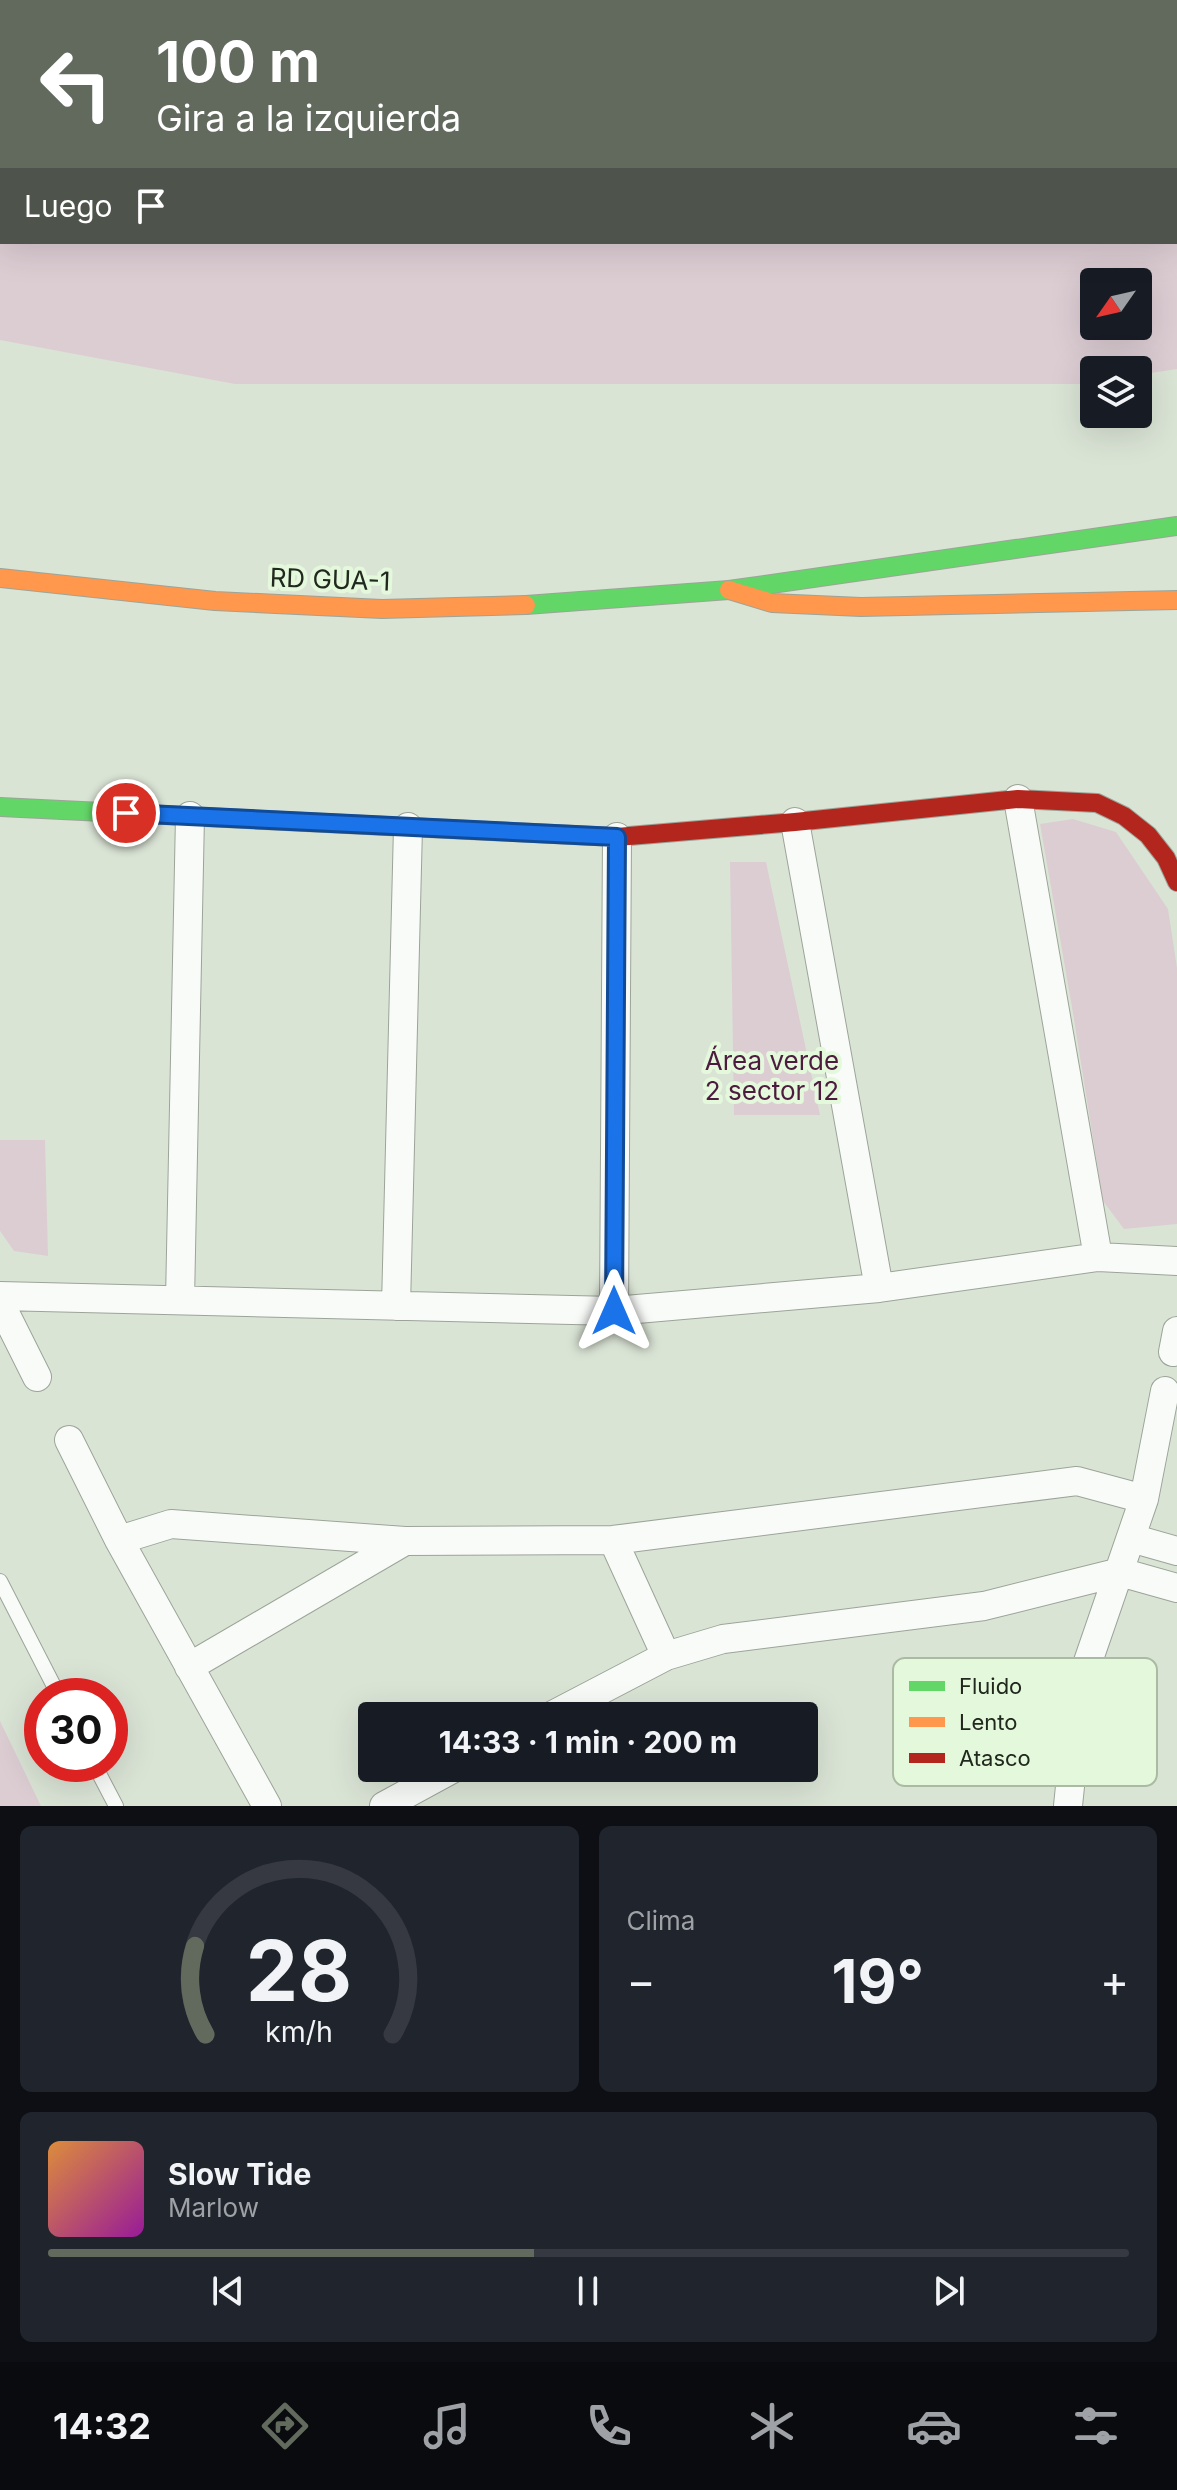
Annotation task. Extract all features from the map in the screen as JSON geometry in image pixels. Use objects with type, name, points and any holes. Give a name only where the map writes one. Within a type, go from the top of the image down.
[{"type":"main road","name":"RD GUA-1","points":[[0,578],[215,601],[382,609],[548,604],[729,590],[1177,526]]},
{"type":"main road","points":[[729,590],[772,603],[861,607],[1177,600]]},
{"type":"main road","points":[[0,807],[617,837],[1018,799],[1097,803],[1124,816],[1148,835],[1166,858],[1177,882]]},
{"type":"street","points":[[1018,799],[1098,1257]]},
{"type":"street","points":[[180,1300],[190,816]]},
{"type":"street","points":[[795,822],[879,1288]]},
{"type":"street","points":[[396,1306],[408,827]]},
{"type":"street","points":[[614,1311],[617,837]]},
{"type":"street","points":[[0,1296],[614,1311],[879,1288],[1098,1257],[1177,1261]]},
{"type":"street","points":[[0,1303],[37,1377]]},
{"type":"street","points":[[1090,1658],[1144,1499],[1165,1391]]},
{"type":"street","points":[[69,1440],[119,1540],[267,1806]]},
{"type":"street","points":[[119,1540],[171,1524],[405,1541],[613,1540],[1077,1481],[1144,1499]]},
{"type":"street","points":[[1131,1538],[1177,1551]]},
{"type":"street","points":[[613,1540],[666,1656]]},
{"type":"street","points":[[189,1667],[405,1541]]},
{"type":"street","points":[[578,1702],[666,1656],[723,1639],[984,1606],[1120,1572],[1177,1588]]},
{"type":"street","points":[[384,1806],[428,1782]]},
{"type":"street","points":[[1068,1806],[1070,1786]]},
{"type":"lane","points":[[0,1581],[50,1678]]},
{"type":"lane","points":[[103,1782],[116,1806]]},
{"type":"green space","points":[[0,244],[1177,244],[1177,369],[1152,373],[1152,356],[1080,356],[1080,384],[235,384],[0,340]]},
{"type":"green space","points":[[1073,819],[1116,832],[1168,909],[1177,968],[1177,1224],[1124,1229],[1103,1201],[1040,824]]},
{"type":"green space","name":"Área verde 2 sector 12","points":[[730,862],[766,862],[820,1115],[734,1115]]},
{"type":"green space","points":[[0,1140],[45,1140],[48,1256],[14,1251],[0,1231]]},
{"type":"green space","points":[[0,1721],[24,1771],[24,1782],[29,1782],[41,1806],[0,1806]]},
{"type":"traffic: fast","points":[[526,605],[729,590],[1177,526]]},
{"type":"traffic: fast","points":[[0,807],[594,836]]},
{"type":"traffic: slow","points":[[0,578],[215,601],[382,609],[526,605]]},
{"type":"traffic: slow","points":[[729,590],[772,603],[861,607],[1177,600]]},
{"type":"traffic: jam","points":[[594,836],[617,837],[795,822],[1018,799],[1097,803],[1124,816],[1148,835],[1166,858],[1177,882]]},
{"type":"route","points":[[126,813],[617,837],[614,1311]]}]
